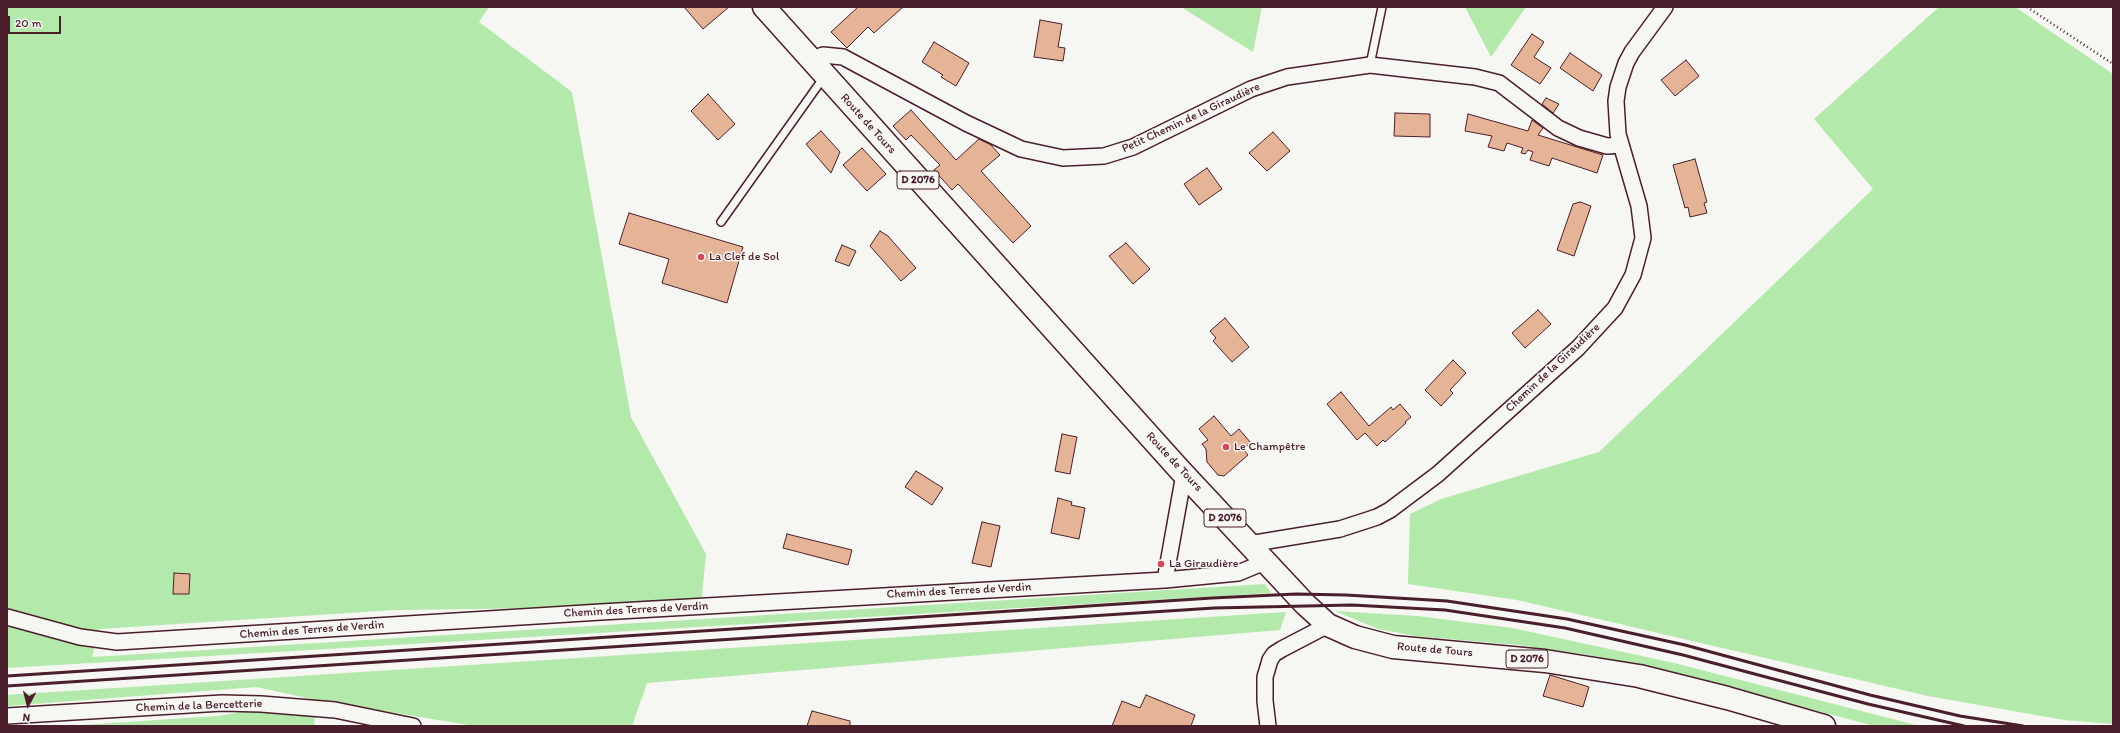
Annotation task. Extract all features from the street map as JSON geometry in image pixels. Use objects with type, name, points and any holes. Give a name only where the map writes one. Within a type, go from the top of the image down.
[{"type":"main road","name":"Route de Tours","points":[[764,7],[1184,474],[1265,562],[1319,618],[1328,625],[1355,637],[1393,647],[1545,661],[1639,676],[1727,698],[1824,726]]},
{"type":"street","name":"Chemin de la Giraudière","points":[[1249,544],[1332,531],[1356,525],[1390,510],[1438,474],[1578,348],[1600,326],[1615,308],[1633,275],[1642,238],[1639,206],[1621,145],[1616,101],[1621,74],[1632,52],[1665,7]]},
{"type":"street","name":"Petit Chemin de la Giraudière","points":[[818,68],[823,55],[842,58],[966,123],[1021,149],[1064,158],[1104,156],[1133,147],[1251,89],[1287,77],[1370,65],[1475,77],[1499,83],[1558,128],[1579,138],[1607,146],[1621,145]]},
{"type":"street","points":[[1165,580],[1184,474]]},
{"type":"street","name":"Chemin des Terres de Verdin","points":[[7,617],[80,637],[117,642],[601,612],[1165,580],[1238,573],[1265,562]]},
{"type":"street","points":[[1268,726],[1265,701],[1265,677],[1270,660],[1274,654],[1282,649],[1328,625]]},
{"type":"street","name":"Chemin de la Bercetterie","points":[[7,716],[222,703],[261,704],[335,710],[413,726]]},
{"type":"lane","points":[[1370,65],[1382,7]]},
{"type":"lane","points":[[721,222],[818,68]]},
{"type":"path","points":[[2027,7],[2113,64]]},
{"type":"green space","points":[[7,7],[489,7],[479,22],[572,92],[631,417],[706,554],[701,606],[395,610],[99,629],[92,657],[1265,584],[1271,593],[7,668]]},
{"type":"green space","points":[[1181,7],[1262,7],[1253,52]]},
{"type":"green space","points":[[1465,7],[1526,7],[1491,57]]},
{"type":"green space","points":[[1939,7],[2015,7],[2113,74],[2113,724],[2064,720],[1928,696],[1517,600],[1408,584],[1410,514],[1441,499],[1599,452],[1873,189],[1814,119]]},
{"type":"green space","points":[[1335,611],[1418,616],[1512,628],[1674,663],[1920,726],[1874,726],[1762,696],[1590,655],[1518,645],[1415,636],[1378,629]]},
{"type":"green space","points":[[1286,612],[1280,630],[647,683],[632,726],[475,726],[317,700],[314,726],[67,726],[218,716],[315,700],[257,687],[7,706],[7,695]]},
{"type":"building","points":[[684,7],[729,7],[703,29]]},
{"type":"building","points":[[858,7],[903,7],[874,33],[868,27],[847,48],[831,32]]},
{"type":"building","points":[[1040,20],[1062,24],[1058,47],[1065,48],[1063,61],[1034,57]]},
{"type":"building","points":[[1532,34],[1544,42],[1534,57],[1551,68],[1540,84],[1511,65]]},
{"type":"building","points":[[934,42],[969,63],[956,86],[941,77],[943,75],[922,62]]},
{"type":"building","points":[[1570,53],[1602,75],[1593,91],[1560,68]]},
{"type":"building","points":[[1686,60],[1699,76],[1675,96],[1661,80]]},
{"type":"building","points":[[708,94],[735,124],[718,140],[691,111]]},
{"type":"building","points":[[1546,98],[1559,104],[1553,113],[1542,104]]},
{"type":"building","points":[[911,110],[956,160],[979,139],[991,145],[1000,155],[981,171],[1031,226],[1013,243],[958,184],[952,190],[934,170],[940,165],[911,135],[906,140],[893,126]]},
{"type":"building","points":[[1395,113],[1430,114],[1430,137],[1394,136]]},
{"type":"building","points":[[1468,114],[1528,131],[1532,120],[1543,128],[1538,135],[1603,155],[1597,173],[1552,158],[1549,166],[1530,160],[1533,152],[1528,150],[1525,154],[1521,153],[1523,148],[1507,143],[1504,151],[1488,147],[1492,136],[1465,131]]},
{"type":"building","points":[[821,131],[840,152],[831,173],[806,144]]},
{"type":"building","points":[[1273,132],[1290,151],[1267,171],[1249,153]]},
{"type":"building","points":[[862,148],[886,174],[867,191],[843,165]]},
{"type":"building","points":[[1695,159],[1707,202],[1704,203],[1707,213],[1690,217],[1688,207],[1685,208],[1673,165]]},
{"type":"building","points":[[1207,168],[1222,189],[1199,205],[1184,184]]},
{"type":"building","points":[[1580,202],[1591,206],[1574,256],[1557,250],[1573,204]]},
{"type":"building","name":"La Clef de Sol","points":[[629,213],[743,247],[727,303],[662,283],[669,259],[619,244]]},
{"type":"building","points":[[880,231],[888,236],[916,268],[901,281],[870,246]]},
{"type":"building","points":[[1126,243],[1150,269],[1133,284],[1109,256]]},
{"type":"building","points":[[842,245],[856,251],[849,266],[835,261]]},
{"type":"building","points":[[1538,310],[1551,324],[1525,348],[1512,333]]},
{"type":"building","points":[[1225,318],[1249,347],[1232,362],[1213,341],[1216,338],[1210,331]]},
{"type":"building","points":[[1453,360],[1466,373],[1450,390],[1453,393],[1441,406],[1425,390]]},
{"type":"building","points":[[1341,392],[1369,426],[1391,407],[1393,410],[1400,404],[1411,417],[1385,442],[1383,440],[1377,446],[1365,433],[1357,440],[1327,404]]},
{"type":"building","name":"Le Champêtre","points":[[1214,416],[1231,436],[1239,429],[1251,443],[1243,449],[1248,455],[1224,476],[1218,475],[1207,462],[1206,449],[1202,444],[1208,440],[1199,429]]},
{"type":"building","points":[[1062,434],[1077,437],[1070,474],[1055,471]]},
{"type":"building","points":[[916,471],[943,488],[932,505],[905,487]]},
{"type":"building","points":[[1058,498],[1072,502],[1071,505],[1085,508],[1079,539],[1051,533]]},
{"type":"building","points":[[982,522],[1000,526],[991,567],[972,563]]},
{"type":"building","points":[[787,534],[852,550],[848,565],[783,548]]},
{"type":"building","points":[[174,573],[190,574],[189,594],[173,594]]},
{"type":"building","points":[[1550,675],[1589,687],[1583,707],[1543,696]]},
{"type":"building","points":[[1146,695],[1195,715],[1191,726],[1112,726],[1122,701],[1140,708]]},
{"type":"building","points":[[812,711],[850,721],[850,726],[807,726]]},
{"type":"railway","points":[[7,676],[1212,598],[1296,594],[1346,595],[1447,601],[1567,619],[1685,645],[1870,695],[1960,716],[2023,726]]},
{"type":"railway","points":[[7,686],[1214,608],[1352,605],[1445,610],[1565,628],[1683,655],[1868,704],[1964,726]]},
{"type":"place","name":"La Clef de Sol","points":[[701,257]]},
{"type":"place","name":"Le Champêtre","points":[[1226,447]]},
{"type":"place","name":"La Giraudière","points":[[1161,564]]}]
